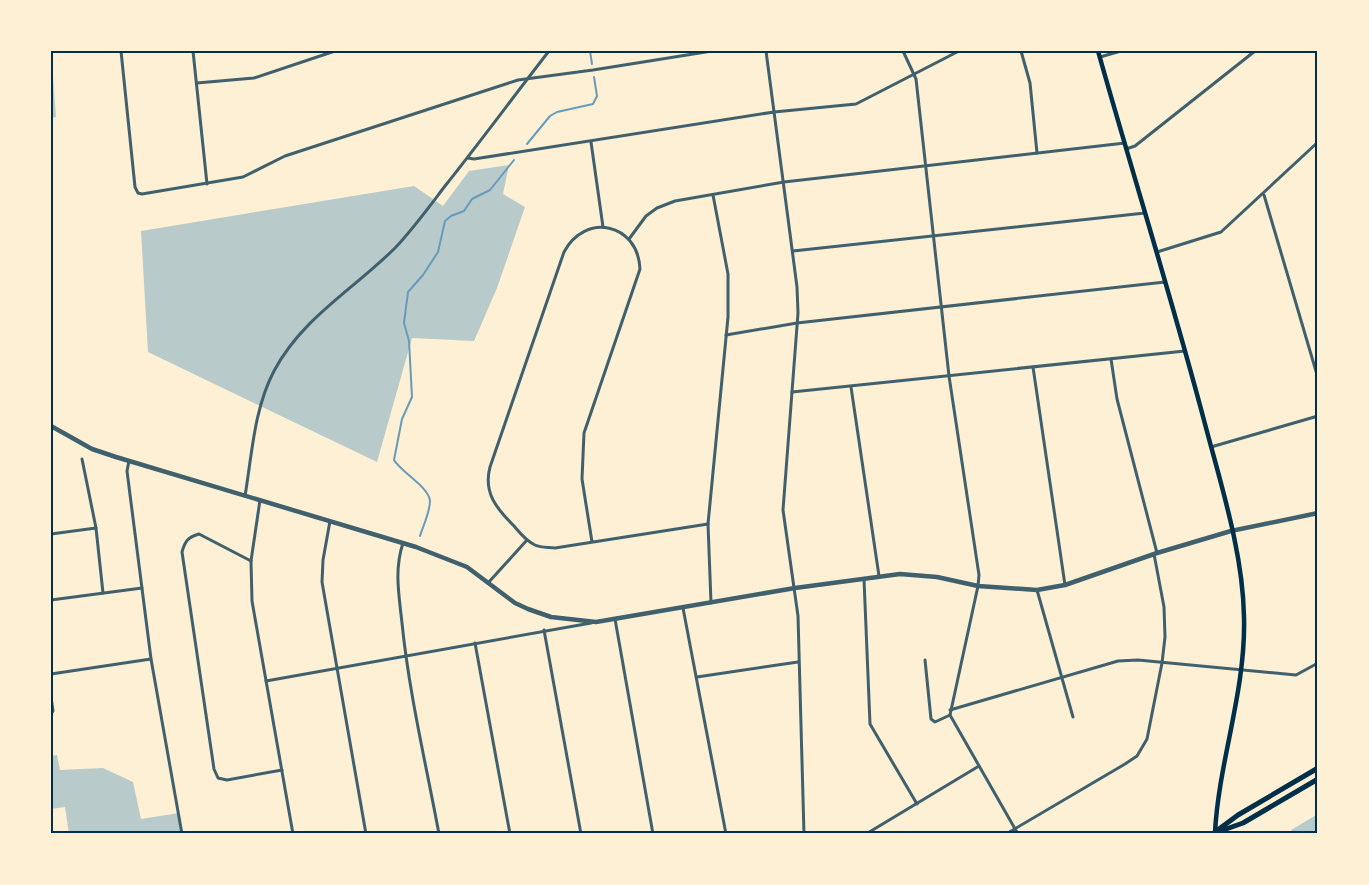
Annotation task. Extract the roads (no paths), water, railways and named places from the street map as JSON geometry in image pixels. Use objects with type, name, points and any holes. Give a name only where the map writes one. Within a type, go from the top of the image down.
[{"type":"main road","points":[[1098,51],[1146,213],[1211,447],[1240,577],[1244,615],[1243,671],[1214,833]]},
{"type":"main road","points":[[1214,833],[1238,816],[1318,768]]},
{"type":"main road","points":[[1214,833],[1243,823],[1318,779]]},
{"type":"street","points":[[121,51],[135,187],[138,193],[149,194],[242,178],[285,156],[518,80],[712,51]]},
{"type":"street","points":[[193,51],[207,184]]},
{"type":"street","points":[[197,83],[254,78],[335,51]]},
{"type":"street","points":[[245,496],[259,411],[271,378],[284,354],[310,322],[347,292],[396,247],[468,158],[549,51]]},
{"type":"street","points":[[766,51],[797,287],[797,323],[783,510],[795,588],[804,834]]},
{"type":"street","points":[[903,51],[914,73],[949,376],[978,586],[950,716],[1018,834]]},
{"type":"street","points":[[468,158],[474,159],[591,142],[774,112],[856,104],[959,51]]},
{"type":"street","points":[[1021,51],[1030,83],[1037,153]]},
{"type":"street","points":[[1100,57],[1121,51]]},
{"type":"street","points":[[1126,149],[1135,146],[1255,51]]},
{"type":"street","points":[[591,142],[603,227]]},
{"type":"street","points":[[1156,252],[1221,232],[1318,142]]},
{"type":"street","points":[[629,239],[640,221],[657,208],[675,201],[784,182],[1125,143]]},
{"type":"street","points":[[711,603],[708,524],[726,335],[728,274],[713,194]]},
{"type":"street","points":[[1264,194],[1318,378]]},
{"type":"street","points":[[792,251],[1146,213]]},
{"type":"street","points":[[592,542],[582,479],[582,449],[588,417],[640,271],[638,252],[629,239],[619,231],[603,227],[587,229],[576,236],[564,252],[490,467],[488,487],[493,501],[527,540],[537,546],[554,548],[708,524]]},
{"type":"street","points":[[726,335],[797,323],[1165,282]]},
{"type":"street","points":[[792,392],[1185,351]]},
{"type":"street","points":[[1006,834],[1137,756],[1150,732],[1165,637],[1164,607],[1156,553],[1117,399],[1111,359]]},
{"type":"street","points":[[1033,367],[1065,585]]},
{"type":"street","points":[[851,387],[879,576]]},
{"type":"street","points":[[1211,447],[1318,416]]},
{"type":"street","points":[[51,426],[92,449],[403,542],[467,567],[514,603],[528,610],[551,617],[596,622]]},
{"type":"street","points":[[82,459],[96,528],[102,593]]},
{"type":"street","points":[[129,461],[127,471],[151,659],[182,834]]},
{"type":"street","points":[[260,500],[251,560],[252,600],[293,834]]},
{"type":"street","points":[[266,681],[544,630],[795,588],[879,576],[926,575],[978,586],[1037,590],[1065,585],[1156,553],[1231,531],[1318,513]]},
{"type":"street","points":[[330,521],[323,560],[322,582],[366,834]]},
{"type":"street","points":[[51,534],[96,528]]},
{"type":"street","points":[[251,560],[199,534],[190,536],[184,542],[182,552],[214,769],[218,778],[227,780],[282,770]]},
{"type":"street","points":[[488,583],[527,540]]},
{"type":"street","points":[[403,542],[398,559],[397,578],[405,656],[439,834]]},
{"type":"street","points":[[864,578],[870,724],[917,804]]},
{"type":"street","points":[[51,600],[142,588]]},
{"type":"street","points":[[1037,590],[1073,717]]},
{"type":"street","points":[[683,608],[726,834]]},
{"type":"street","points":[[615,619],[653,834]]},
{"type":"street","points":[[544,630],[581,834]]},
{"type":"street","points":[[475,643],[510,834]]},
{"type":"street","points":[[51,674],[151,659]]},
{"type":"street","points":[[925,660],[931,719],[935,722],[950,716]]},
{"type":"street","points":[[950,710],[1061,676],[1118,661],[1296,675],[1318,663]]},
{"type":"street","points":[[697,677],[798,662]]},
{"type":"street","points":[[51,697],[53,711],[51,714]]},
{"type":"street","points":[[866,834],[979,766]]},
{"type":"waterway","points":[[590,51],[592,64]]},
{"type":"waterway","points":[[527,144],[550,116],[557,112],[593,104],[597,96],[594,77]]},
{"type":"waterway","points":[[420,536],[429,510],[430,501],[420,485],[394,460],[402,419],[412,397],[409,341],[404,323],[408,292],[423,275],[438,252],[445,221],[451,216],[464,211],[472,199],[490,190],[514,160]]}]
